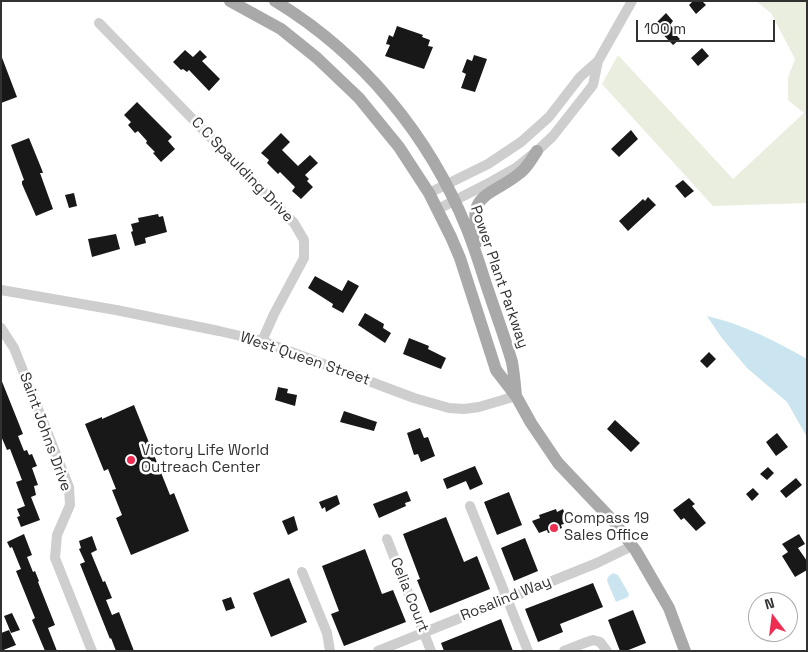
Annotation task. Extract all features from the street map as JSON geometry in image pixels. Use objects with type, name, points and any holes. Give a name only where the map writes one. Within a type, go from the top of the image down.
[{"type":"main road","name":"Power Plant Parkway","points":[[230,1],[281,29],[345,83],[383,125],[438,209],[460,258],[496,370],[516,396],[534,429],[558,463],[611,518],[646,566],[669,608],[685,651]]},
{"type":"main road","name":"Power Plant Parkway","points":[[275,1],[335,44],[377,84],[420,139],[447,184],[467,229],[512,363],[516,396]]},
{"type":"main road","points":[[493,304],[493,282],[476,230],[476,212],[483,196],[521,173],[537,151]]},
{"type":"street","points":[[438,209],[517,167],[554,136],[593,85],[598,61],[632,1]]},
{"type":"street","name":"C C Spaulding Drive","points":[[99,23],[294,223],[304,240],[304,258],[262,341]]},
{"type":"street","points":[[429,193],[488,164],[521,142],[546,120],[580,77],[598,61]]},
{"type":"street","name":"West Queen Street","points":[[1,290],[116,310],[262,341],[414,398],[449,408],[480,407],[516,396]]},
{"type":"street","name":"Saint Johns Drive","points":[[1,328],[14,348],[69,487],[70,505],[57,535],[55,558],[92,651]]},
{"type":"street","points":[[470,506],[528,651]]},
{"type":"street","name":"Celia Court","points":[[387,539],[431,651]]},
{"type":"street","name":"Rosalind Way","points":[[378,651],[597,563],[632,546]]},
{"type":"street","points":[[302,572],[327,633],[330,651]]},
{"type":"street","points":[[564,651],[593,640],[600,642],[607,651]]},
{"type":"shaded area","points":[[756,1],[807,1],[807,203],[713,206],[602,84],[618,55],[733,179],[804,113],[788,100],[788,78],[795,59],[771,13]]},
{"type":"water","points":[[707,316],[746,328],[807,359],[807,437],[787,402],[747,368],[721,337]]},
{"type":"water","points":[[613,573],[618,575],[629,594],[628,597],[616,602],[607,581],[608,577]]},
{"type":"building","points":[[693,1],[702,1],[706,5],[696,14],[689,5]]},
{"type":"building","points":[[666,13],[673,21],[670,25],[676,31],[674,33],[680,39],[673,45],[654,25]]},
{"type":"building","points":[[397,26],[423,35],[422,37],[430,40],[428,46],[433,47],[424,69],[385,56],[390,45],[386,44],[389,35],[393,37]]},
{"type":"building","points":[[702,48],[709,56],[698,66],[691,58]]},
{"type":"building","points":[[185,50],[193,57],[200,50],[207,57],[202,61],[220,79],[209,91],[189,70],[187,72],[183,69],[181,70],[173,62]]},
{"type":"building","points":[[1,55],[17,97],[1,103]]},
{"type":"building","points":[[474,55],[487,59],[475,92],[461,88],[466,74],[462,72],[467,59],[472,61]]},
{"type":"building","points":[[137,102],[172,137],[168,141],[175,149],[161,162],[146,143],[147,141],[138,131],[135,133],[128,125],[131,122],[124,115]]},
{"type":"building","points":[[631,130],[638,139],[619,157],[611,149]]},
{"type":"building","points":[[281,133],[290,142],[282,150],[298,166],[310,155],[318,163],[305,175],[309,179],[307,181],[313,187],[301,199],[292,191],[295,187],[280,172],[278,174],[267,163],[269,160],[261,153]]},
{"type":"building","points":[[29,138],[42,170],[43,173],[40,173],[53,209],[36,216],[22,184],[24,180],[11,145]]},
{"type":"building","points":[[683,180],[694,191],[685,198],[675,186]]},
{"type":"building","points":[[74,193],[77,206],[69,208],[65,195]]},
{"type":"building","points":[[648,197],[656,205],[628,231],[619,221],[643,199],[645,201]]},
{"type":"building","points":[[158,214],[159,217],[163,216],[167,232],[145,238],[146,243],[135,246],[131,224],[139,222],[138,218]]},
{"type":"building","points":[[116,234],[120,249],[92,257],[88,239]]},
{"type":"building","points":[[315,276],[342,291],[348,280],[359,286],[343,313],[332,307],[333,304],[308,288]]},
{"type":"building","points":[[365,313],[384,324],[383,328],[391,333],[385,343],[358,325]]},
{"type":"building","points":[[409,338],[429,346],[428,349],[446,358],[441,369],[403,354]]},
{"type":"building","points":[[709,352],[716,359],[707,368],[700,361]]},
{"type":"building","points":[[1,379],[23,434],[18,436],[24,451],[27,450],[29,455],[32,454],[37,466],[32,468],[38,485],[34,486],[36,495],[31,497],[40,520],[21,527],[17,517],[20,516],[17,509],[25,506],[16,482],[22,480],[10,449],[7,450],[1,436]]},
{"type":"building","points":[[278,387],[288,389],[287,393],[297,395],[295,406],[275,400]]},
{"type":"building","name":"Victory Life World Outreach Center","points":[[134,405],[170,495],[174,493],[189,531],[131,555],[116,518],[122,515],[112,490],[116,489],[108,469],[104,471],[85,424]]},
{"type":"building","points":[[344,411],[377,422],[374,431],[340,422]]},
{"type":"building","points":[[615,420],[640,443],[631,452],[607,429]]},
{"type":"building","points":[[420,428],[424,438],[428,437],[435,456],[421,462],[418,454],[414,455],[407,433]]},
{"type":"building","points":[[777,433],[788,447],[776,456],[766,442]]},
{"type":"building","points":[[475,466],[483,484],[470,490],[466,481],[447,489],[443,479]]},
{"type":"building","points":[[768,467],[774,473],[767,480],[760,474]]},
{"type":"building","points":[[796,478],[802,485],[786,498],[780,491]]},
{"type":"building","points":[[753,488],[759,494],[752,501],[746,494]]},
{"type":"building","points":[[407,491],[411,501],[405,503],[406,506],[379,518],[373,504]]},
{"type":"building","points":[[509,492],[522,525],[497,535],[484,502]]},
{"type":"building","points":[[337,495],[340,504],[326,512],[325,507],[322,509],[319,502]]},
{"type":"building","points":[[689,498],[695,504],[692,506],[706,523],[696,531],[684,518],[681,520],[673,510]]},
{"type":"building","points":[[556,509],[557,512],[563,509],[568,522],[561,525],[562,528],[548,533],[547,530],[539,533],[532,521],[540,518],[539,515]]},
{"type":"building","points":[[294,516],[298,530],[288,535],[282,521]]},
{"type":"building","points":[[446,517],[464,562],[477,556],[490,589],[430,613],[417,580],[420,579],[403,534]]},
{"type":"building","points":[[24,534],[32,555],[27,557],[33,572],[35,571],[55,625],[48,628],[57,651],[45,651],[32,620],[35,618],[16,571],[21,569],[12,547],[10,548],[7,542]]},
{"type":"building","points":[[799,534],[805,544],[798,548],[807,561],[807,570],[795,577],[782,556],[788,552],[782,544]]},
{"type":"building","points":[[92,536],[97,550],[91,553],[112,598],[106,600],[112,615],[119,612],[134,651],[116,651],[80,564],[85,562],[79,549],[81,548],[79,541]]},
{"type":"building","points":[[525,538],[538,571],[514,581],[501,548]]},
{"type":"building","points":[[365,549],[382,594],[393,590],[406,622],[344,646],[331,614],[339,611],[322,566]]},
{"type":"building","points":[[289,578],[307,622],[271,637],[253,593]]},
{"type":"building","points":[[593,583],[603,607],[560,624],[563,632],[538,642],[525,609]]},
{"type":"building","points":[[231,597],[235,608],[226,611],[222,600]]},
{"type":"building","points":[[633,610],[646,643],[626,651],[620,651],[608,620]]},
{"type":"building","points":[[12,613],[20,630],[11,633],[4,616]]},
{"type":"building","points":[[501,619],[513,651],[444,651],[441,643]]},
{"type":"building","points":[[9,630],[16,645],[1,651],[1,633]]},
{"type":"place","name":"Victory Life World Outreach Center","points":[[131,460]]},
{"type":"place","name":"Compass 19 Sales Office","points":[[554,528]]}]
